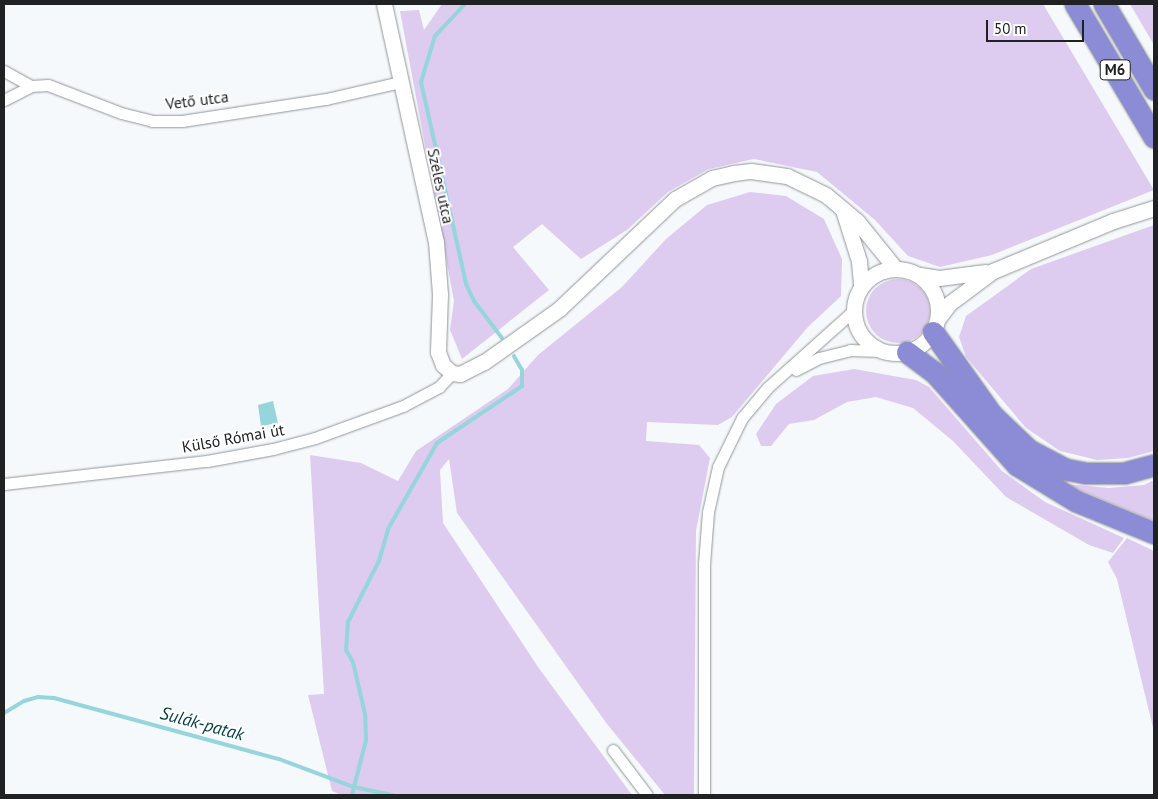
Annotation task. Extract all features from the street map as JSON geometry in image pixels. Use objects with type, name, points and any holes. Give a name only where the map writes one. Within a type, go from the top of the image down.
[{"type":"highway","name":"M6","points":[[1076,4],[1154,137]]},
{"type":"highway","name":"M6","points":[[1104,4],[1154,90]]},
{"type":"highway","points":[[935,326],[992,415],[1029,450],[1065,469],[1086,473],[1124,473],[1154,465]]},
{"type":"highway","points":[[906,352],[934,372],[1018,465],[1076,500],[1154,533]]},
{"type":"street","name":"Széles utca","points":[[384,4],[436,242],[440,294],[438,352],[443,365],[452,373]]},
{"type":"street","points":[[4,71],[31,86]]},
{"type":"street","name":"Vető utca","points":[[31,86],[48,85],[121,113],[152,121],[182,121],[326,99],[401,82]]},
{"type":"street","points":[[4,100],[31,86]]},
{"type":"street","points":[[452,373],[472,370],[530,332],[578,294],[660,211],[691,188],[712,178],[751,171],[786,176],[826,195],[858,221],[895,268]]},
{"type":"street","points":[[861,286],[870,277],[895,268],[920,275],[949,278],[993,271],[1149,209]]},
{"type":"street","points":[[704,795],[704,564],[708,512],[718,467],[727,442],[761,396],[853,311],[861,286],[859,261],[843,210]]},
{"type":"street","points":[[783,376],[819,358],[850,350],[906,352],[922,344],[950,303],[993,271]]},
{"type":"street","points":[[920,275],[936,295],[935,326]]},
{"type":"street","points":[[853,311],[861,336],[881,351]]},
{"type":"street","name":"Külső Római út","points":[[4,484],[207,460],[273,449],[324,435],[404,406],[440,387],[452,373]]},
{"type":"street","points":[[612,750],[648,795]]},
{"type":"shaded area","points":[[442,4],[1043,4],[1154,190],[992,255],[940,267],[908,256],[875,220],[817,172],[754,159],[709,169],[668,192],[627,230],[581,259],[542,224],[513,247],[549,290],[462,359],[450,330],[454,301],[400,11],[419,10],[424,30]]},
{"type":"shaded area","points":[[1130,4],[1154,4],[1154,45]]},
{"type":"shaded area","points":[[750,192],[786,196],[824,219],[842,259],[841,296],[807,328],[732,417],[718,425],[647,422],[646,441],[699,445],[710,458],[696,531],[694,795],[665,795],[607,724],[457,513],[449,459],[440,470],[443,523],[538,667],[632,795],[341,795],[332,791],[308,695],[324,694],[310,455],[361,463],[398,481],[416,451],[508,389],[538,355],[622,287],[666,239],[707,205]]},
{"type":"shaded area","points":[[1154,225],[1154,451],[1128,458],[1097,460],[1060,451],[1026,428],[966,357],[959,337],[966,316],[1031,269]]},
{"type":"shaded area","points":[[898,279],[910,281],[921,288],[928,299],[930,311],[928,323],[921,334],[910,341],[898,343],[886,341],[875,334],[868,323],[866,311],[868,299],[875,288],[886,281]]},
{"type":"shaded area","points":[[854,369],[916,380],[929,387],[1002,471],[1045,502],[1124,538],[1113,553],[1089,545],[1006,497],[953,441],[913,408],[876,397],[847,402],[814,420],[789,424],[771,446],[761,446],[756,434],[776,404],[813,376]]},
{"type":"shaded area","points":[[1154,480],[1154,521],[1065,484],[1109,488],[1144,485]]},
{"type":"shaded area","points":[[1127,538],[1154,551],[1154,732],[1117,579],[1108,562]]},
{"type":"water","points":[[273,401],[278,423],[261,426],[258,405]]},
{"type":"waterway","points":[[465,4],[435,36],[421,82],[466,284],[474,301],[502,338]]},
{"type":"waterway","points":[[352,795],[366,740],[365,714],[353,662],[346,650],[348,622],[379,561],[388,529],[437,443],[522,386],[522,370],[514,356]]},
{"type":"waterway","name":"Sulák-patak","points":[[4,713],[24,701],[38,697],[54,698],[279,759],[354,787],[393,795]]}]
